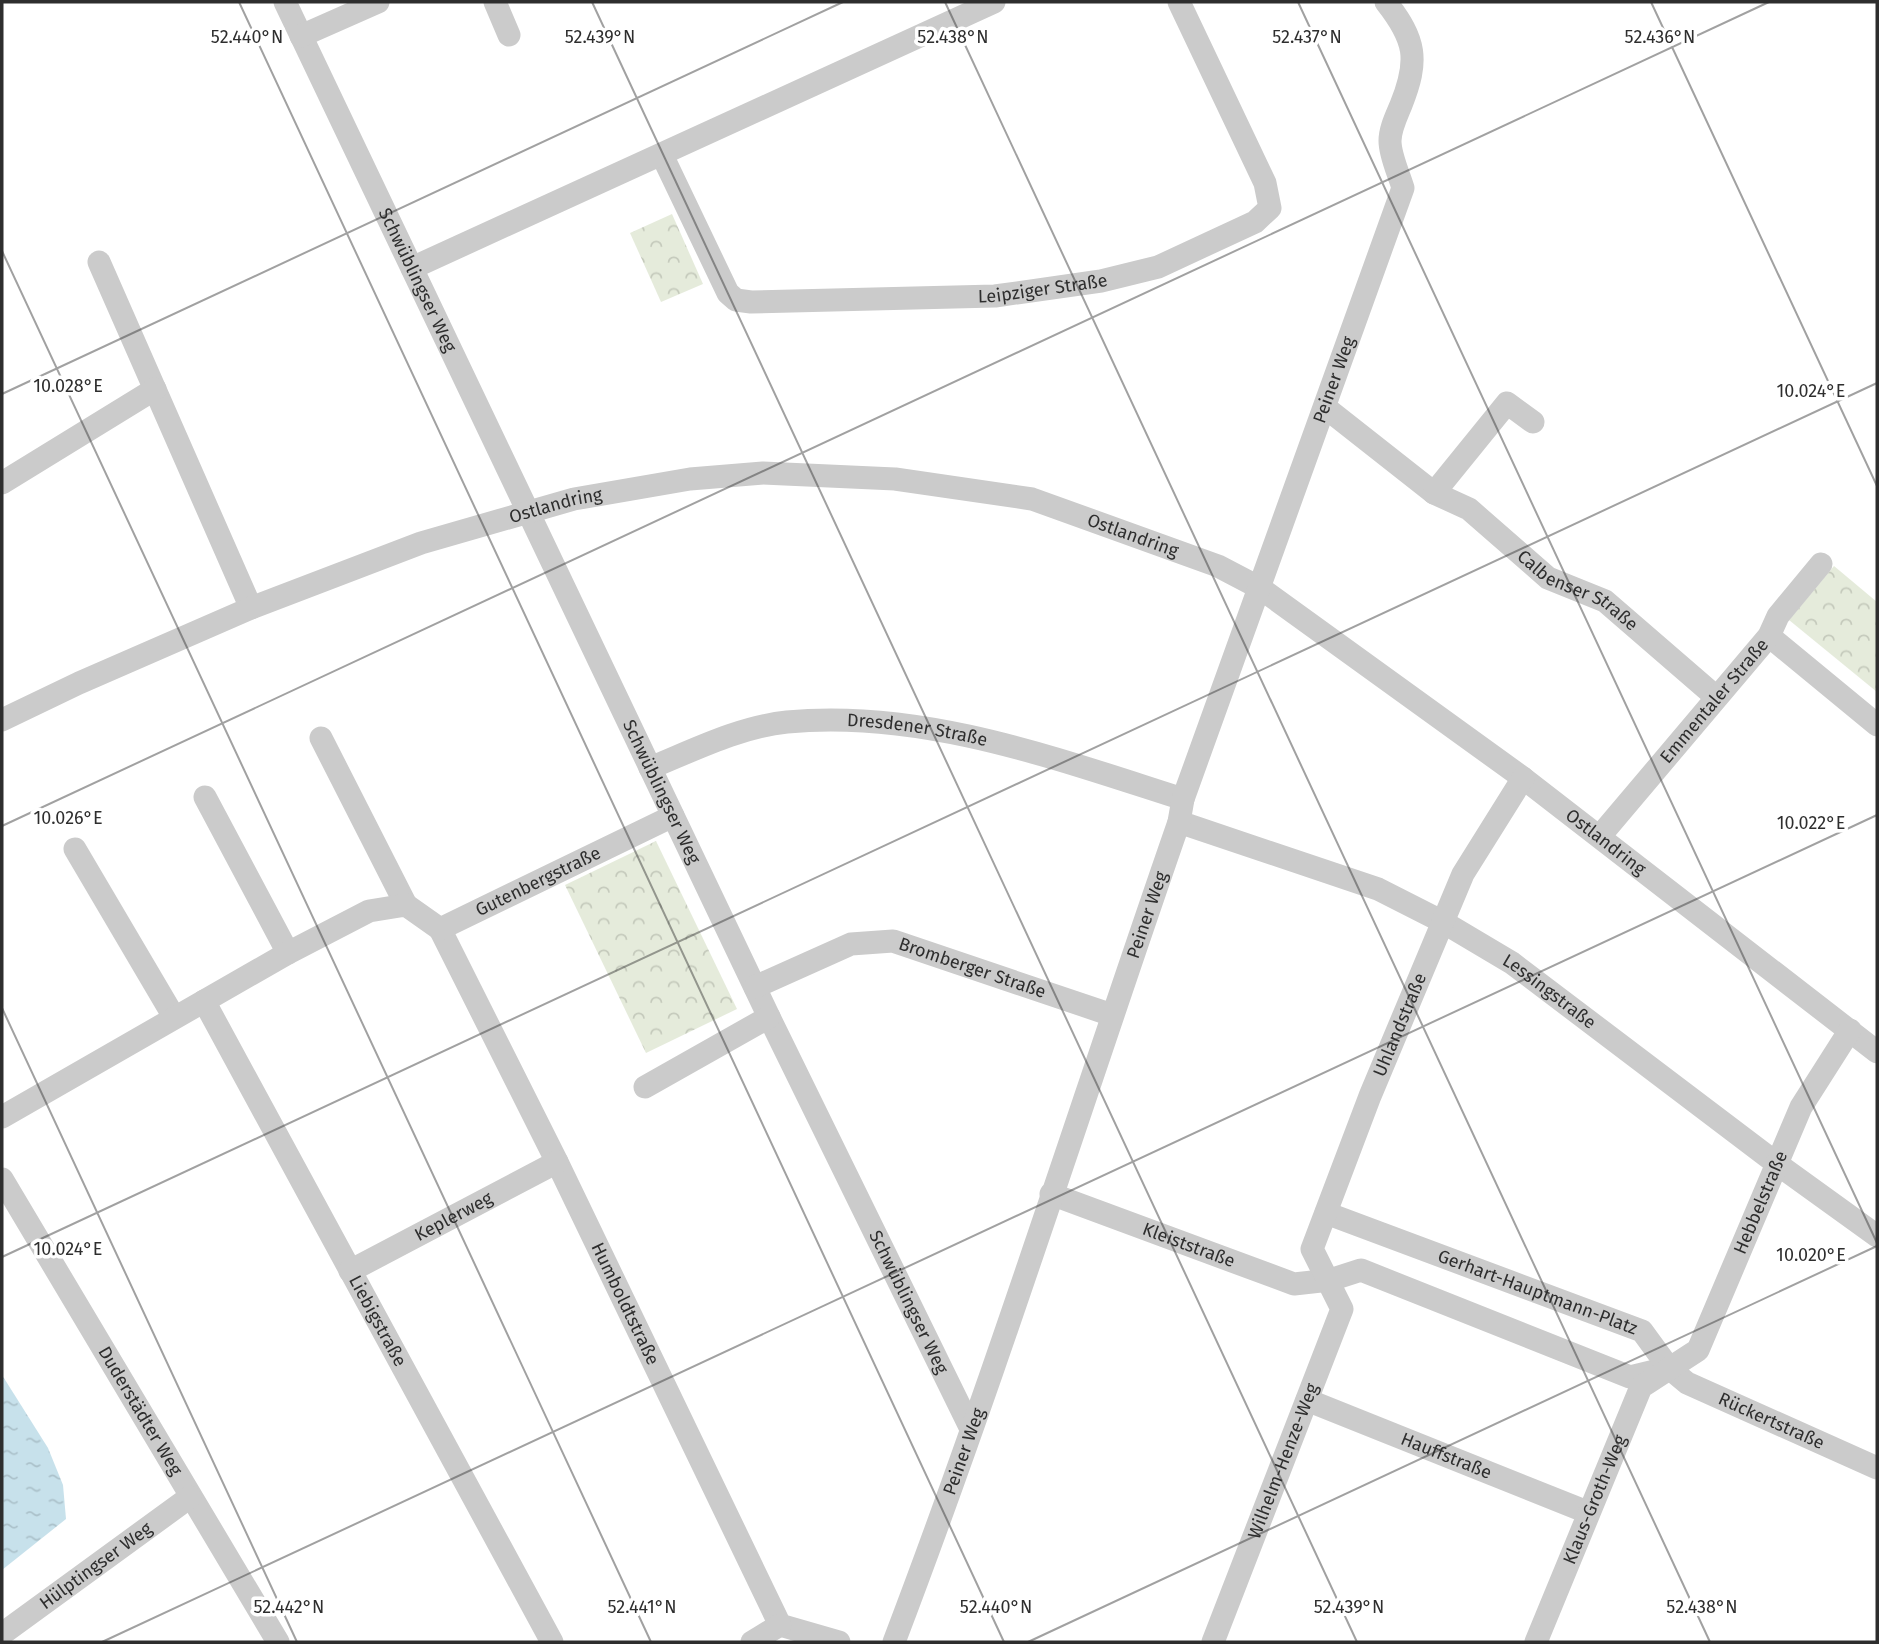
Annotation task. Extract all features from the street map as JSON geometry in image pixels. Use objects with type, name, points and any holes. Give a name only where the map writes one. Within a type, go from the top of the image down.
[{"type":"street","name":"Schwüblingser Weg","points":[[285,2],[769,1017],[970,1427]]},
{"type":"street","points":[[301,36],[378,2]]},
{"type":"street","points":[[495,2],[509,35]]},
{"type":"street","points":[[412,268],[994,2]]},
{"type":"street","name":"Leipziger Straße","points":[[662,155],[728,293],[736,300],[751,302],[995,296],[1101,281],[1158,267],[1255,222],[1270,208],[1265,183],[1179,2]]},
{"type":"street","name":"Peiner Weg","points":[[894,1642],[1052,1194],[1179,822],[1183,799],[1403,188],[1390,144],[1392,129],[1413,76],[1411,47],[1402,23],[1386,2]]},
{"type":"street","points":[[99,262],[251,608]]},
{"type":"street","points":[[2,483],[155,389]]},
{"type":"street","points":[[1434,493],[1507,403],[1533,422]]},
{"type":"street","name":"Calbenser Straße","points":[[1326,408],[1434,493],[1469,509],[1548,578],[1605,601],[1716,697]]},
{"type":"street","name":"Ostlandring","points":[[2,720],[79,682],[251,608],[421,543],[526,511],[614,491],[690,479],[763,473],[895,478],[1032,499],[1218,566],[1260,588],[1523,778],[1877,1052]]},
{"type":"street","name":"Emmentaler Straße","points":[[1600,836],[1769,636],[1778,616],[1821,564]]},
{"type":"street","points":[[1769,636],[1877,725]]},
{"type":"street","name":"Dresdener Straße","points":[[650,768],[714,741],[786,722],[875,721],[1018,747],[1183,799]]},
{"type":"street","points":[[321,738],[406,905],[440,929]]},
{"type":"street","name":"Uhlandstraße","points":[[1330,1280],[1312,1249],[1370,1096],[1463,874],[1523,778]]},
{"type":"street","points":[[205,797],[288,953]]},
{"type":"street","name":"Gutenbergstraße","points":[[440,929],[673,816]]},
{"type":"street","name":"Lessingstraße","points":[[1179,822],[1378,889],[1443,922],[1512,963],[1877,1236]]},
{"type":"street","points":[[75,849],[174,1017]]},
{"type":"street","points":[[2,1117],[288,953],[369,911],[406,905]]},
{"type":"street","name":"Humboldtstraße","points":[[440,929],[557,1162],[780,1625]]},
{"type":"street","name":"Bromberger Straße","points":[[755,987],[851,943],[893,941],[1112,1015]]},
{"type":"street","name":"Liebigstraße","points":[[204,1001],[552,1642]]},
{"type":"street","points":[[645,1087],[769,1017]]},
{"type":"street","name":"Hebbelstraße","points":[[1669,1368],[1698,1350],[1801,1107],[1850,1030]]},
{"type":"street","name":"Keplerweg","points":[[350,1271],[557,1162]]},
{"type":"street","name":"Duderstädter Weg","points":[[2,1179],[278,1642]]},
{"type":"street","name":"Kleiststraße","points":[[1052,1194],[1294,1284],[1330,1280]]},
{"type":"street","name":"Gerhart-Hauptmann-Platz","points":[[1326,1213],[1642,1331],[1669,1368]]},
{"type":"street","points":[[1330,1280],[1361,1270],[1630,1377],[1669,1368]]},
{"type":"street","name":"Wilhelm-Henze-Weg","points":[[1213,1642],[1342,1309],[1330,1280]]},
{"type":"street","name":"Rückertstraße","points":[[1669,1368],[1687,1383],[1877,1468]]},
{"type":"street","name":"Klaus-Groth-Weg","points":[[1536,1642],[1587,1512],[1641,1387],[1669,1368]]},
{"type":"street","name":"Hauffstraße","points":[[1307,1400],[1587,1512]]},
{"type":"street","name":"Hülptingser Weg","points":[[2,1634],[190,1497]]},
{"type":"street","points":[[752,1642],[780,1625],[839,1642]]},
{"type":"green space","points":[[672,214],[703,284],[661,302],[630,233]]},
{"type":"green space","points":[[1834,566],[1877,602],[1877,692],[1789,620]]},
{"type":"green space","points":[[656,841],[737,1009],[646,1053],[565,885]]},
{"type":"water","points":[[2,1375],[48,1448],[63,1485],[66,1519],[2,1570]]}]
